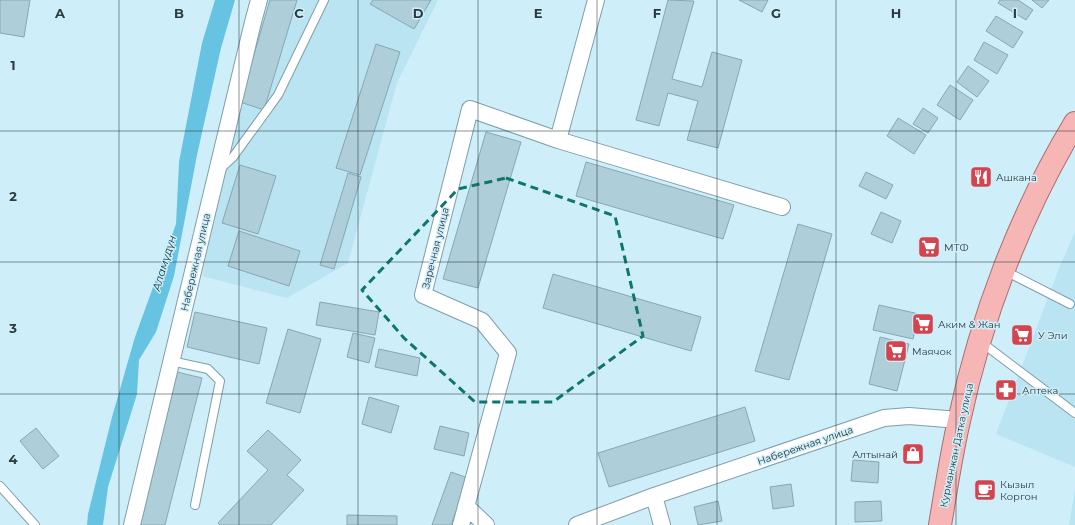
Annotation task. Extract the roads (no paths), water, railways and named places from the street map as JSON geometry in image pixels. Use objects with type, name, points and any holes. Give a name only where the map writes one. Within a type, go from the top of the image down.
[{"type":"main road","name":"Курманжан Датка улица","points":[[940,525],[959,420],[980,341],[992,303],[1027,213],[1072,135]]},
{"type":"street","name":"Набережная улица","points":[[132,525],[259,0]]},
{"type":"street","points":[[558,140],[596,0]]},
{"type":"street","name":"Заречная улица","points":[[461,525],[508,353],[482,320],[423,295],[470,109],[558,140],[782,207]]},
{"type":"street","name":"Набережная улица","points":[[577,525],[654,496],[884,418],[909,416],[959,420]]},
{"type":"street","points":[[654,496],[662,525]]},
{"type":"street","points":[[466,506],[486,525]]},
{"type":"lane","points":[[217,173],[232,157],[278,95],[324,0]]},
{"type":"lane","points":[[1004,271],[1070,304]]},
{"type":"lane","points":[[980,341],[1075,413]]},
{"type":"lane","points":[[172,361],[208,369],[220,381],[195,505]]},
{"type":"lane","points":[[0,486],[35,525]]},
{"type":"water","name":"Аламүдүн","points":[[215,0],[235,0],[221,48],[197,155],[174,276],[156,332],[139,360],[137,394],[108,487],[103,525],[87,525],[88,514],[112,417],[135,337],[176,224],[179,162],[202,43]]},
{"type":"place","name":"Ашкана","points":[[981,177]]},
{"type":"place","name":"МТФ","points":[[929,247]]},
{"type":"place","name":"Аким & Жан","points":[[923,324]]},
{"type":"place","name":"У Эли","points":[[1022,335]]},
{"type":"place","name":"Маячок","points":[[896,351]]},
{"type":"place","name":"Аптека","points":[[1006,390]]},
{"type":"place","name":"Алтынай","points":[[913,454]]},
{"type":"place","name":"Кызыл Коргон","points":[[985,490]]}]
